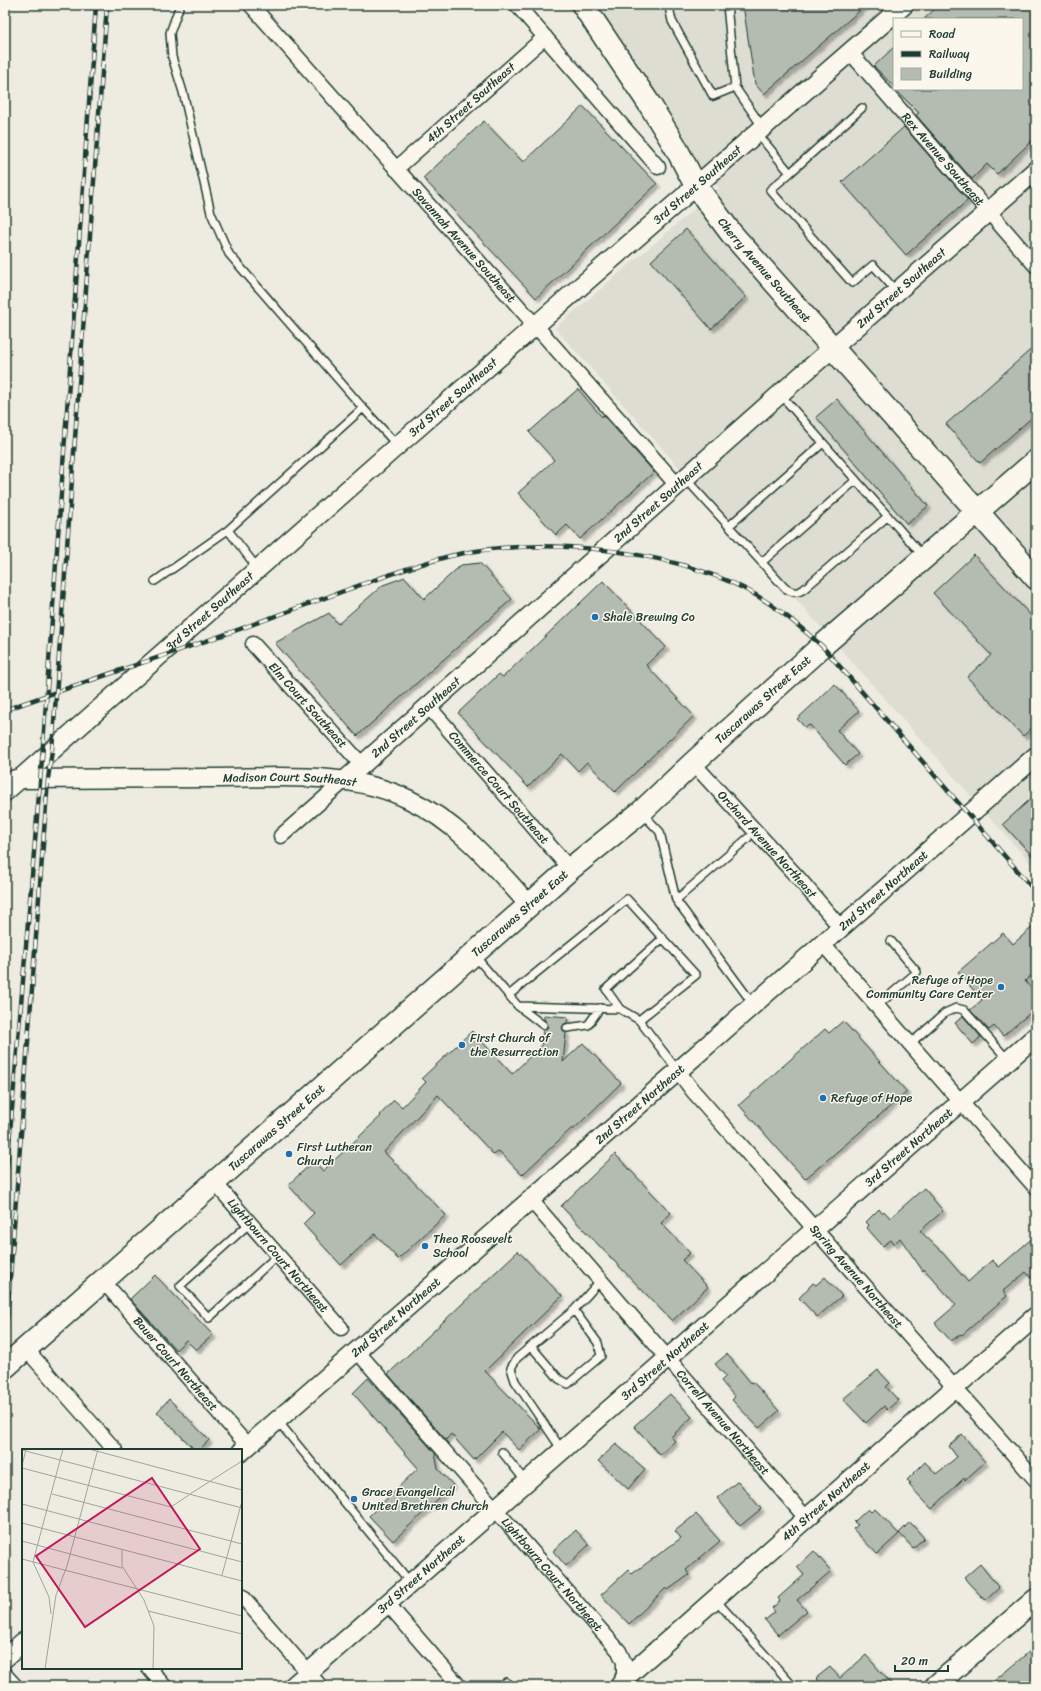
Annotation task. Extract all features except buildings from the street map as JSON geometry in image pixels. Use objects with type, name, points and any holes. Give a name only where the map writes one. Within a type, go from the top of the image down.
[{"type":"main road","name":"Cherry Avenue Southeast","points":[[583,5],[650,105],[675,146],[696,186],[731,233],[1036,578]]},
{"type":"main road","name":"Tuscarawas Street East","points":[[5,1366],[530,906],[570,869],[640,812],[822,646],[1036,461]]},
{"type":"main road","points":[[935,1686],[1036,1599]]},
{"type":"street","points":[[516,5],[658,167]]},
{"type":"street","name":"3rd Street Southeast","points":[[5,792],[13,779],[258,570],[397,446],[904,5]]},
{"type":"street","name":"Savannah Avenue Southeast","points":[[256,7],[396,169],[536,326],[681,481]]},
{"type":"street","name":"4th Street Southeast","points":[[396,169],[545,37]]},
{"type":"street","name":"Rex Avenue Southeast","points":[[850,52],[1036,266]]},
{"type":"street","name":"2nd Street Southeast","points":[[281,836],[681,481],[1036,170]]},
{"type":"street","name":"Elm Court Southeast","points":[[253,644],[362,765]]},
{"type":"street","name":"Commerce Court Southeast","points":[[428,706],[570,869]]},
{"type":"street","name":"2nd Street Northeast","points":[[244,1449],[678,1071],[1036,756]]},
{"type":"street","name":"Orchard Avenue Northeast","points":[[693,763],[801,881],[840,927]]},
{"type":"street","name":"Madison Court Southeast","points":[[13,779],[297,778],[344,781],[384,789],[409,799],[431,812],[473,844],[530,906]]},
{"type":"street","points":[[822,943],[1036,1188]]},
{"type":"street","name":"3rd Street Northeast","points":[[293,1686],[1036,1036]]},
{"type":"street","name":"Spring Avenue Northeast","points":[[678,1071],[693,1091],[814,1230],[1036,1480]]},
{"type":"street","name":"Lightbourn Court Northeast","points":[[215,1183],[341,1328]]},
{"type":"street","name":"Correll Avenue Northeast","points":[[530,1199],[806,1518]]},
{"type":"street","name":"Bauer Court Northeast","points":[[103,1281],[244,1449]]},
{"type":"street","name":"4th Street Northeast","points":[[621,1684],[714,1598],[1036,1316]]},
{"type":"street","points":[[26,1349],[113,1449]]},
{"type":"street","name":"Lightbourn Court Northeast","points":[[356,1350],[496,1508],[619,1651],[624,1662],[621,1684]]},
{"type":"street","points":[[242,1596],[320,1686]]},
{"type":"street","points":[[387,1603],[459,1686]]},
{"type":"street","points":[[5,1658],[22,1643]]},
{"type":"street","points":[[150,1669],[164,1686]]},
{"type":"street","points":[[5,1675],[15,1686]]},
{"type":"lane","points":[[180,5],[170,34],[172,57],[183,92],[211,213],[229,254],[397,446]]},
{"type":"lane","points":[[670,5],[669,7],[672,21],[714,96],[735,87]]},
{"type":"lane","points":[[727,5],[735,87],[760,130],[790,173]]},
{"type":"lane","points":[[862,108],[770,190],[852,283],[873,265],[897,291]]},
{"type":"lane","points":[[780,394],[925,558]]},
{"type":"lane","points":[[154,581],[228,530],[363,408]]},
{"type":"lane","points":[[729,526],[823,443]]},
{"type":"lane","points":[[762,562],[856,480]]},
{"type":"lane","points":[[681,481],[729,526],[785,588],[793,593],[799,592],[888,516]]},
{"type":"lane","points":[[228,530],[258,570]]},
{"type":"lane","points":[[640,812],[660,832],[676,900],[754,1004]]},
{"type":"lane","points":[[676,900],[748,838]]},
{"type":"lane","points":[[509,995],[627,899],[696,975],[639,1020]]},
{"type":"lane","points":[[662,938],[606,989],[620,1009],[639,1020],[678,1071]]},
{"type":"lane","points":[[876,1006],[917,972],[891,941]]},
{"type":"lane","points":[[474,955],[518,1006],[543,1025]]},
{"type":"lane","points":[[518,1006],[620,1009]]},
{"type":"lane","points":[[567,1028],[588,1025],[600,1008]]},
{"type":"lane","points":[[910,1044],[945,1013],[956,1008],[964,1010],[1008,1060]]},
{"type":"lane","points":[[250,1223],[180,1286],[209,1318],[278,1255]]},
{"type":"lane","points":[[562,1450],[515,1381],[511,1368],[517,1358],[574,1310],[601,1280]]},
{"type":"lane","points":[[531,1346],[559,1379],[568,1384],[601,1356],[598,1343],[574,1310]]},
{"type":"lane","points":[[277,1420],[410,1583]]},
{"type":"lane","points":[[502,1452],[526,1482]]},
{"type":"lane","points":[[714,1598],[793,1686]]},
{"type":"shaded area","points":[[597,5],[1036,5],[1036,869],[555,328],[719,188],[697,161],[636,60]]},
{"type":"railway","points":[[5,1191],[42,759],[96,5]]},
{"type":"railway","points":[[5,1344],[48,779],[52,750],[107,5]]},
{"type":"railway","points":[[5,710],[211,639],[363,584],[459,554],[493,549],[567,547],[605,550],[643,556],[679,564],[714,575],[745,589],[776,608],[804,630],[822,646],[1036,892]]},
{"type":"place","name":"Shale Brewing Co","points":[[595,617]]},
{"type":"place","name":"Refuge of Hope Community Care Center","points":[[1001,987]]},
{"type":"place","name":"First Church of the Resurrection","points":[[462,1045]]},
{"type":"place","name":"Refuge of Hope","points":[[823,1098]]},
{"type":"place","name":"First Lutheran Church","points":[[289,1154]]},
{"type":"place","name":"Theo Roosevelt School","points":[[425,1246]]},
{"type":"place","name":"Grace Evangelical United Brethren Church","points":[[354,1499]]}]
